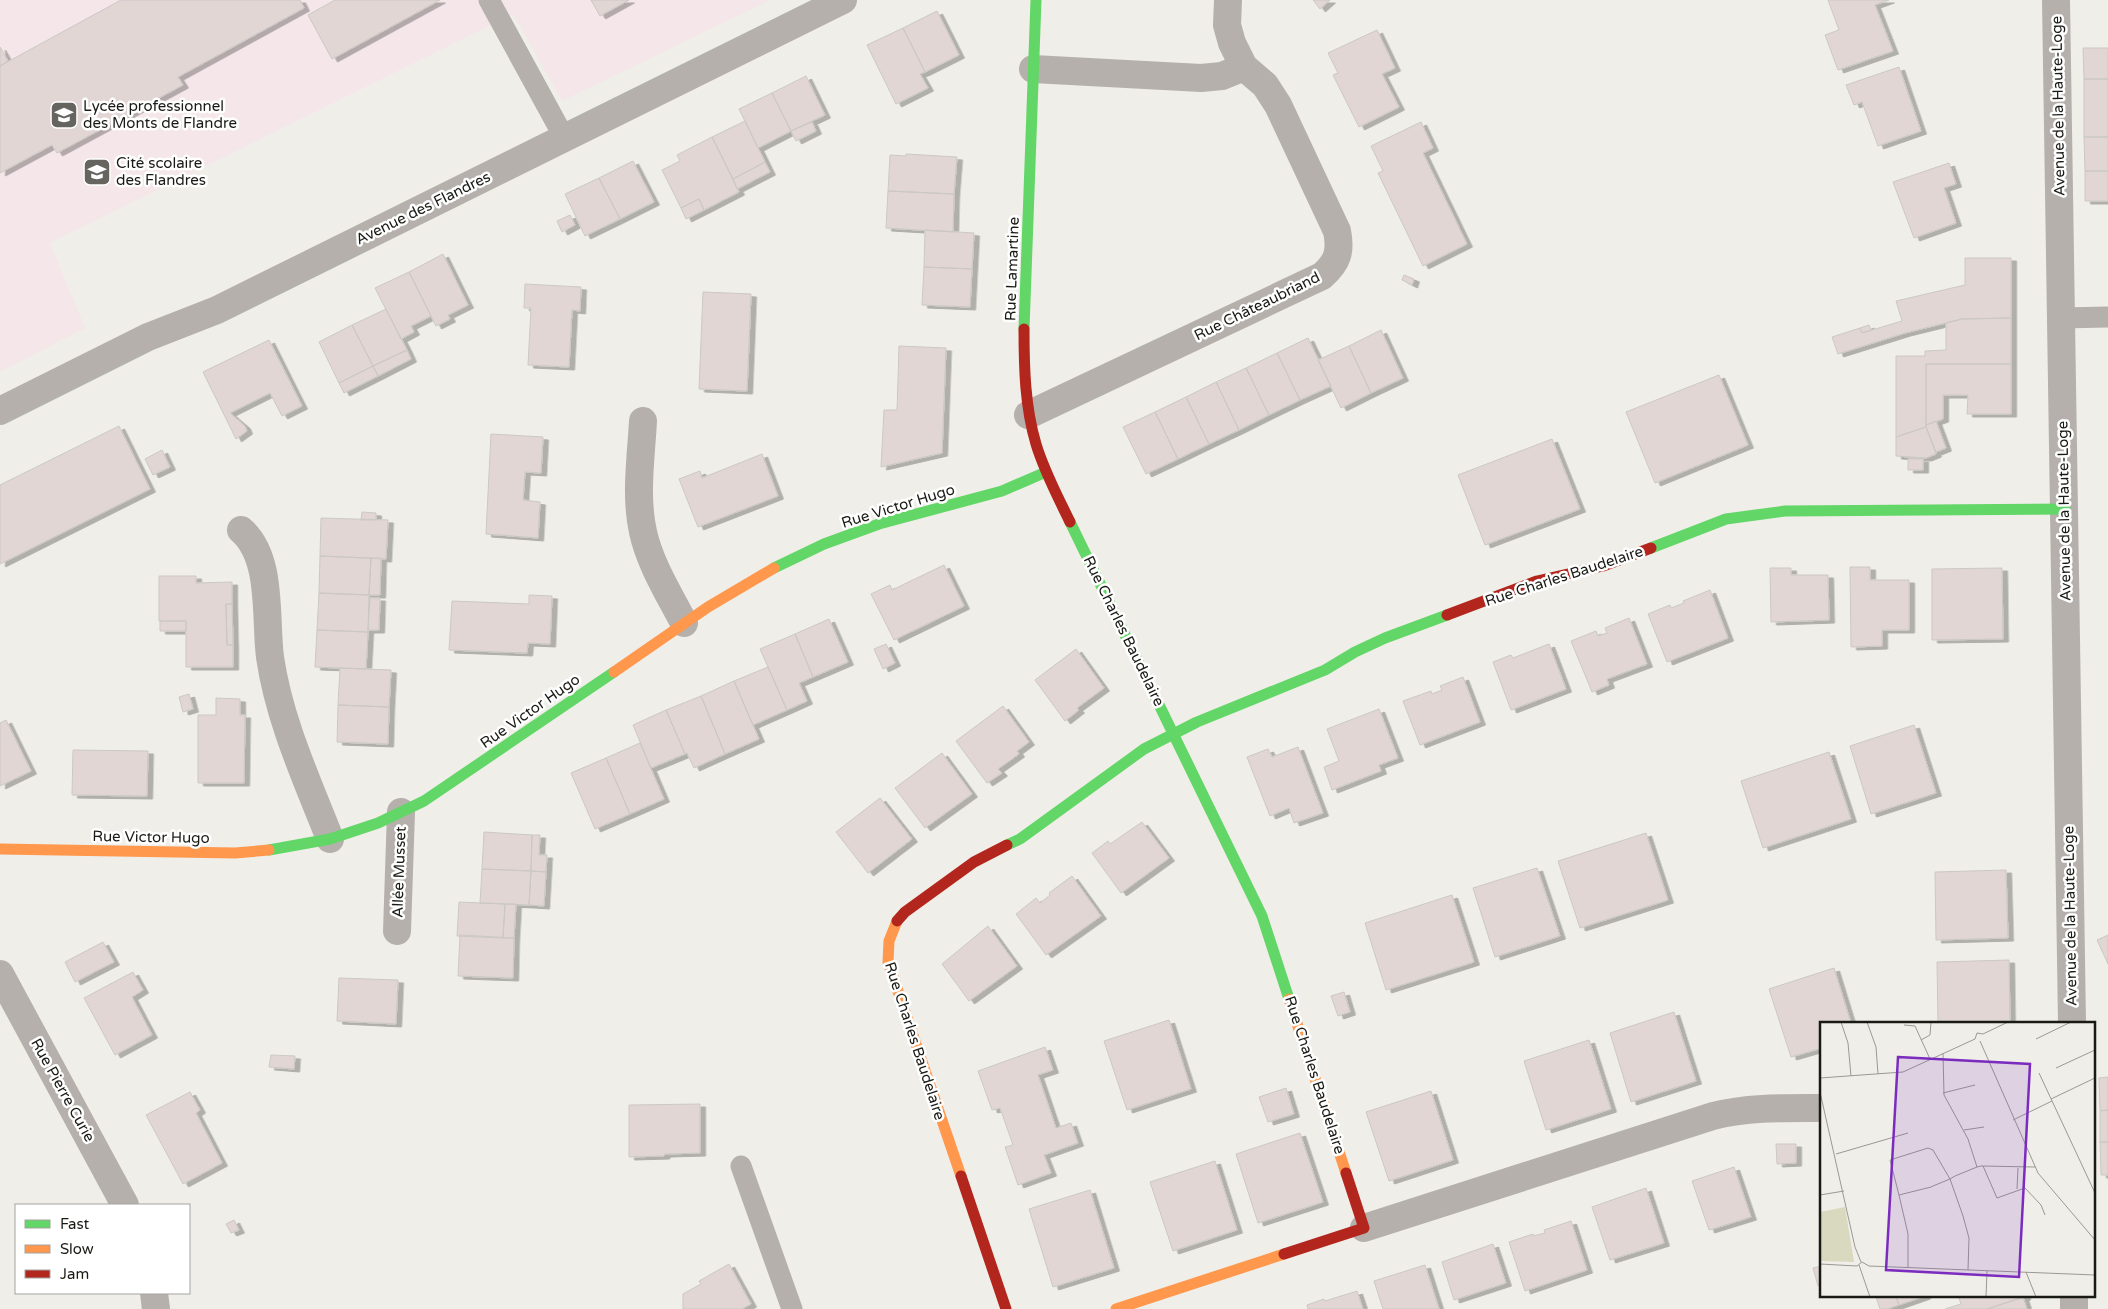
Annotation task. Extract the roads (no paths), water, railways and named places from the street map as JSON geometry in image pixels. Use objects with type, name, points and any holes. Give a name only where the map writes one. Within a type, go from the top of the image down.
[{"type":"street","name":"Avenue des Flandres","points":[[0,412],[148,337],[217,310],[844,0]]},
{"type":"street","name":"Rue Lamartine","points":[[1036,0],[1025,377],[1028,415],[1037,453],[1073,529]]},
{"type":"street","name":"Rue Châteaubriand","points":[[1028,415],[1322,276],[1336,262],[1339,253],[1337,231],[1282,114],[1265,85],[1244,68],[1228,34],[1228,0]]},
{"type":"street","name":"Avenue de la Haute-Loge","points":[[2056,0],[2072,1022]]},
{"type":"street","points":[[1033,69],[1201,78],[1222,76],[1244,68]]},
{"type":"street","points":[[643,421],[639,493],[643,534],[653,562],[684,623]]},
{"type":"street","name":"Rue Victor Hugo","points":[[0,849],[235,853],[282,849],[330,839],[378,823],[445,788],[732,591],[796,557],[824,544],[879,524],[1002,492],[1046,472]]},
{"type":"street","name":"Rue Charles Baudelaire","points":[[1006,1309],[890,969],[887,947],[889,934],[895,922],[905,912],[974,862],[1020,839],[1144,749],[1174,732],[1325,670],[1355,652],[1385,638],[1537,581],[1603,566],[1726,519],[1745,515],[1785,511],[2065,509]]},
{"type":"street","name":"Rue Charles Baudelaire","points":[[1073,529],[1174,732],[1262,916],[1364,1228]]},
{"type":"street","points":[[241,530],[249,536],[260,558],[270,657],[279,702],[330,839]]},
{"type":"street","name":"Allée Musset","points":[[397,931],[401,812]]},
{"type":"street","name":"Rue Pierre Curie","points":[[3,985],[124,1204]]},
{"type":"street","points":[[1116,1309],[1713,1116],[1755,1109],[1820,1108]]},
{"type":"street","points":[[154,1294],[156,1309]]},
{"type":"street","points":[[2074,1296],[2074,1309]]},
{"type":"lane","points":[[488,0],[565,139]]},
{"type":"lane","points":[[2061,318],[2108,316]]},
{"type":"lane","points":[[741,1166],[792,1309]]},
{"type":"place","name":"Lycée professionnel des Monts de Flandre","points":[[64,115]]},
{"type":"place","name":"Cité scolaire des Flandres","points":[[97,172]]}]
